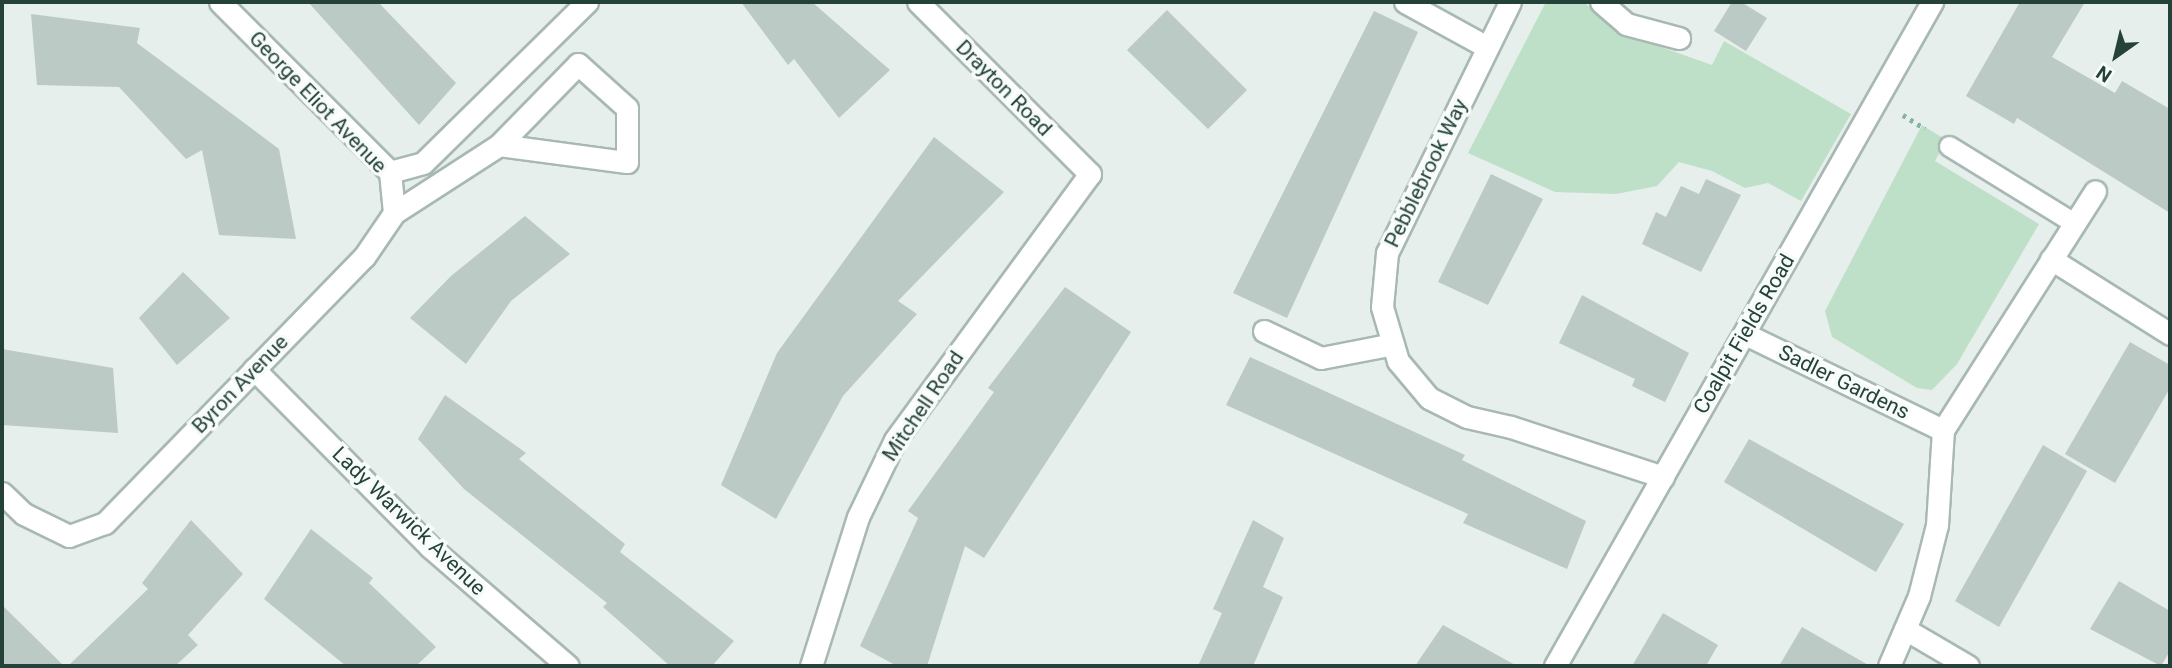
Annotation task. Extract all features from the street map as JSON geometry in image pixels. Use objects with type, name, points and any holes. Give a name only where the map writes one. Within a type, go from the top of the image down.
[{"type":"street","name":"George Eliot Avenue","points":[[220,2],[390,172],[394,213]]},
{"type":"street","points":[[390,172],[423,163],[587,2]]},
{"type":"street","name":"Drayton Road","points":[[918,2],[1090,174]]},
{"type":"street","points":[[1405,2],[1487,47]]},
{"type":"street","name":"Pebblebrook Way","points":[[1510,2],[1387,253],[1382,307],[1398,362],[1429,398],[1467,417],[1511,427],[1663,477]]},
{"type":"street","points":[[1601,2],[1626,24],[1679,38]]},
{"type":"street","name":"Coalpit Fields Road","points":[[1555,666],[1932,2]]},
{"type":"street","points":[[394,213],[499,145],[578,64],[627,108],[627,162],[499,145]]},
{"type":"street","name":"Mitchell Road","points":[[811,666],[858,517],[895,440],[1090,174]]},
{"type":"street","points":[[1889,666],[1919,596],[1937,525],[1943,430],[2095,191]]},
{"type":"street","name":"Byron Avenue","points":[[2,493],[24,514],[69,536],[105,523],[364,257],[394,213]]},
{"type":"street","points":[[2051,259],[2170,334]]},
{"type":"street","points":[[1264,331],[1321,358],[1393,344]]},
{"type":"street","name":"Sadler Gardens","points":[[1745,334],[1943,430]]},
{"type":"street","name":"Lady Warwick Avenue","points":[[254,369],[430,547],[569,666]]},
{"type":"street","points":[[1905,629],[1968,666]]},
{"type":"lane","points":[[1949,146],[2074,223]]},
{"type":"path","points":[[1878,98],[1949,146]]},
{"type":"green space","points":[[1546,2],[1584,2],[1615,31],[1712,65],[1724,41],[1851,114],[1801,201],[1768,183],[1745,188],[1712,171],[1679,162],[1657,186],[1616,194],[1555,192],[1468,153]]},
{"type":"green space","points":[[1922,125],[1946,140],[1935,161],[2039,224],[1957,364],[1932,390],[1917,388],[1832,337],[1825,311]]},
{"type":"building","points":[[308,2],[378,2],[456,83],[419,125]]},
{"type":"building","points":[[741,2],[812,2],[890,70],[839,118],[794,59],[788,65]]},
{"type":"building","points":[[1732,2],[1741,2],[1767,18],[1746,51],[1714,31]]},
{"type":"building","points":[[2020,2],[2085,2],[2052,57],[2115,93],[2122,81],[2170,109],[2170,213],[2017,118],[2014,124],[1966,96]]},
{"type":"building","points":[[1167,10],[1247,90],[1208,129],[1127,50]]},
{"type":"building","points":[[1374,11],[1418,32],[1287,318],[1233,293]]},
{"type":"building","points":[[31,14],[140,28],[137,43],[279,149],[296,239],[219,235],[202,150],[186,159],[119,87],[37,85]]},
{"type":"building","points":[[934,137],[1004,192],[898,301],[917,314],[843,396],[776,519],[721,485],[777,353]]},
{"type":"building","points":[[1491,174],[1543,199],[1488,305],[1438,282]]},
{"type":"building","points":[[1706,179],[1741,195],[1701,272],[1642,244],[1656,212],[1666,217],[1681,186],[1699,194]]},
{"type":"building","points":[[525,216],[570,254],[511,301],[466,364],[410,318],[451,276]]},
{"type":"building","points":[[183,272],[230,318],[177,365],[139,318]]},
{"type":"building","points":[[1065,287],[1131,332],[984,558],[965,546],[927,666],[897,666],[860,646],[918,518],[908,511],[994,392],[988,388]]},
{"type":"building","points":[[1582,295],[1689,353],[1665,402],[1632,386],[1635,379],[1559,343]]},
{"type":"building","points":[[2130,342],[2170,365],[2170,388],[2115,483],[2065,454]]},
{"type":"building","points":[[2,349],[113,368],[118,433],[2,425]]},
{"type":"building","points":[[1250,357],[1465,455],[1462,460],[1586,521],[1567,569],[1463,523],[1468,514],[1226,405]]},
{"type":"building","points":[[445,395],[526,453],[519,459],[625,544],[620,552],[734,641],[712,666],[670,666],[603,607],[607,603],[464,489],[418,439]]},
{"type":"building","points":[[1749,439],[1904,524],[1876,572],[1724,482]]},
{"type":"building","points":[[2043,445],[2087,471],[1999,627],[1955,601]]},
{"type":"building","points":[[191,520],[243,574],[188,635],[198,645],[175,666],[68,666],[148,589],[142,583]]},
{"type":"building","points":[[1253,520],[1284,538],[1263,587],[1283,597],[1253,666],[1198,666],[1222,613],[1213,609]]},
{"type":"building","points":[[311,529],[373,578],[369,583],[436,647],[416,666],[346,666],[264,599]]},
{"type":"building","points":[[2119,581],[2170,611],[2170,651],[2161,666],[2090,629]]},
{"type":"building","points":[[2,605],[64,666],[2,666]]},
{"type":"building","points":[[1663,613],[1718,645],[1706,666],[1632,666]]},
{"type":"building","points":[[1443,625],[1517,666],[1415,666]]},
{"type":"building","points":[[1802,627],[1870,666],[1779,666]]}]
